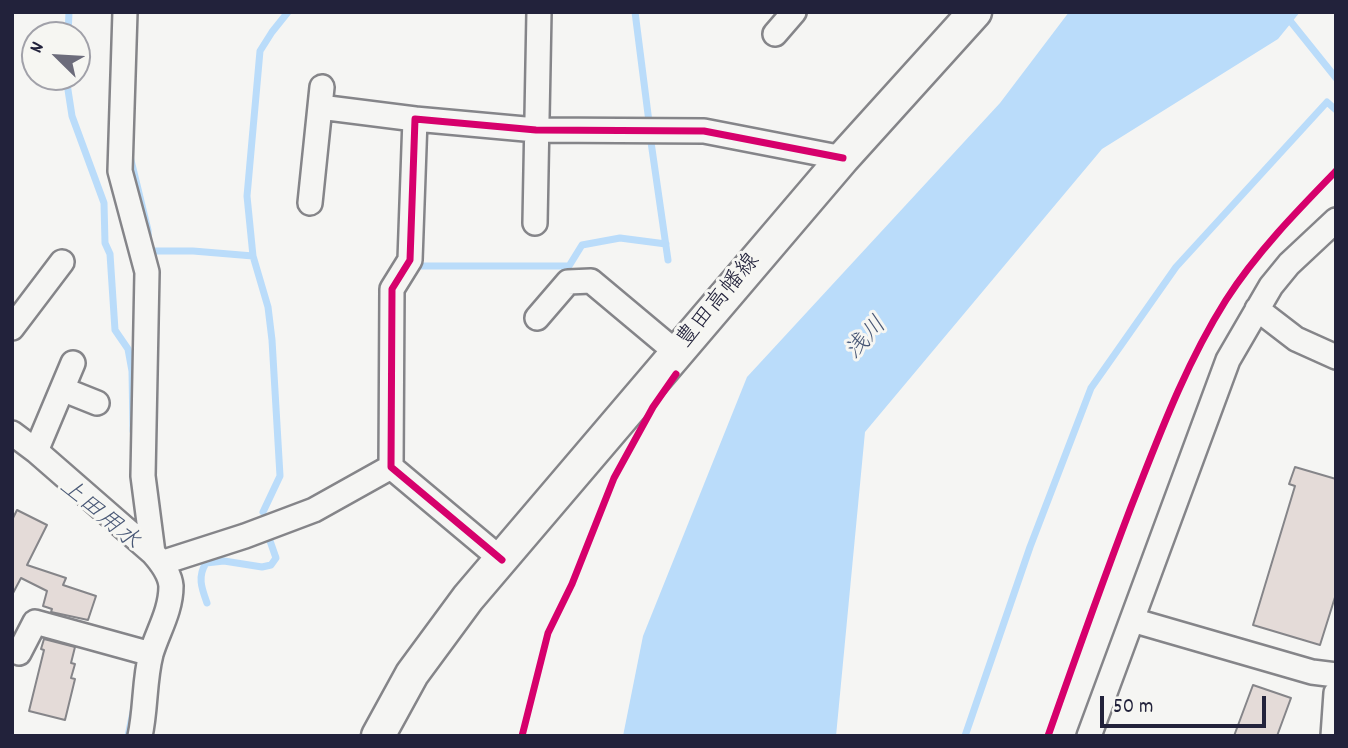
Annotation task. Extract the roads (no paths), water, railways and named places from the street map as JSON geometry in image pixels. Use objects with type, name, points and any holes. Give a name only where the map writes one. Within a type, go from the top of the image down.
[{"type":"main road","name":"豊田高幡線","points":[[377,736],[431,646],[468,598],[843,158],[975,12]]},
{"type":"street","points":[[125,12],[121,171],[147,272],[143,476],[157,558]]},
{"type":"street","points":[[535,223],[539,12]]},
{"type":"street","points":[[775,33],[794,12]]},
{"type":"street","points":[[310,203],[321,97],[415,119],[536,130],[704,131],[843,158]]},
{"type":"street","points":[[391,467],[392,289],[410,260],[415,119]]},
{"type":"street","points":[[1089,736],[1228,360],[1271,286],[1289,264],[1336,220]]},
{"type":"street","points":[[12,328],[62,262]]},
{"type":"street","points":[[537,318],[568,282],[591,281],[677,354]]},
{"type":"street","points":[[1257,309],[1296,339],[1336,358]]},
{"type":"street","points":[[36,451],[74,363]]},
{"type":"street","points":[[62,389],[97,403]]},
{"type":"street","points":[[12,433],[157,558],[171,583],[169,608],[151,654],[140,736]]},
{"type":"street","points":[[157,558],[245,536],[314,510],[391,467]]},
{"type":"street","points":[[391,467],[502,560]]},
{"type":"street","points":[[1132,620],[1299,668],[1336,675]]},
{"type":"street","points":[[12,650],[19,653],[35,622],[151,654]]},
{"type":"street","points":[[1333,736],[1336,693]]},
{"type":"water","name":"浅川","points":[[1069,12],[1300,12],[1278,39],[1102,149],[865,432],[836,736],[623,736],[643,636],[747,377],[1000,103]]},
{"type":"waterway","points":[[69,12],[69,21]]},
{"type":"waterway","points":[[263,512],[280,476],[272,340],[268,307],[253,256],[247,196],[260,51],[288,12]]},
{"type":"waterway","points":[[635,12],[649,122]]},
{"type":"waterway","points":[[1283,12],[1336,78]]},
{"type":"waterway","points":[[68,91],[72,116],[104,203],[105,243],[110,254],[115,330],[128,349],[132,371],[133,431]]},
{"type":"waterway","points":[[965,736],[1030,547],[1091,388],[1176,267],[1327,102],[1336,110]]},
{"type":"waterway","points":[[651,142],[668,260]]},
{"type":"waterway","points":[[130,156],[148,230],[149,251],[193,251],[253,256]]},
{"type":"waterway","points":[[412,269],[420,266],[569,266],[582,245],[620,238],[666,244]]},
{"type":"waterway","points":[[207,603],[201,578],[206,563],[224,561],[262,567],[271,565],[276,558],[269,538]]},
{"type":"waterway","name":"上田用水","points":[[128,736],[133,712]]}]
